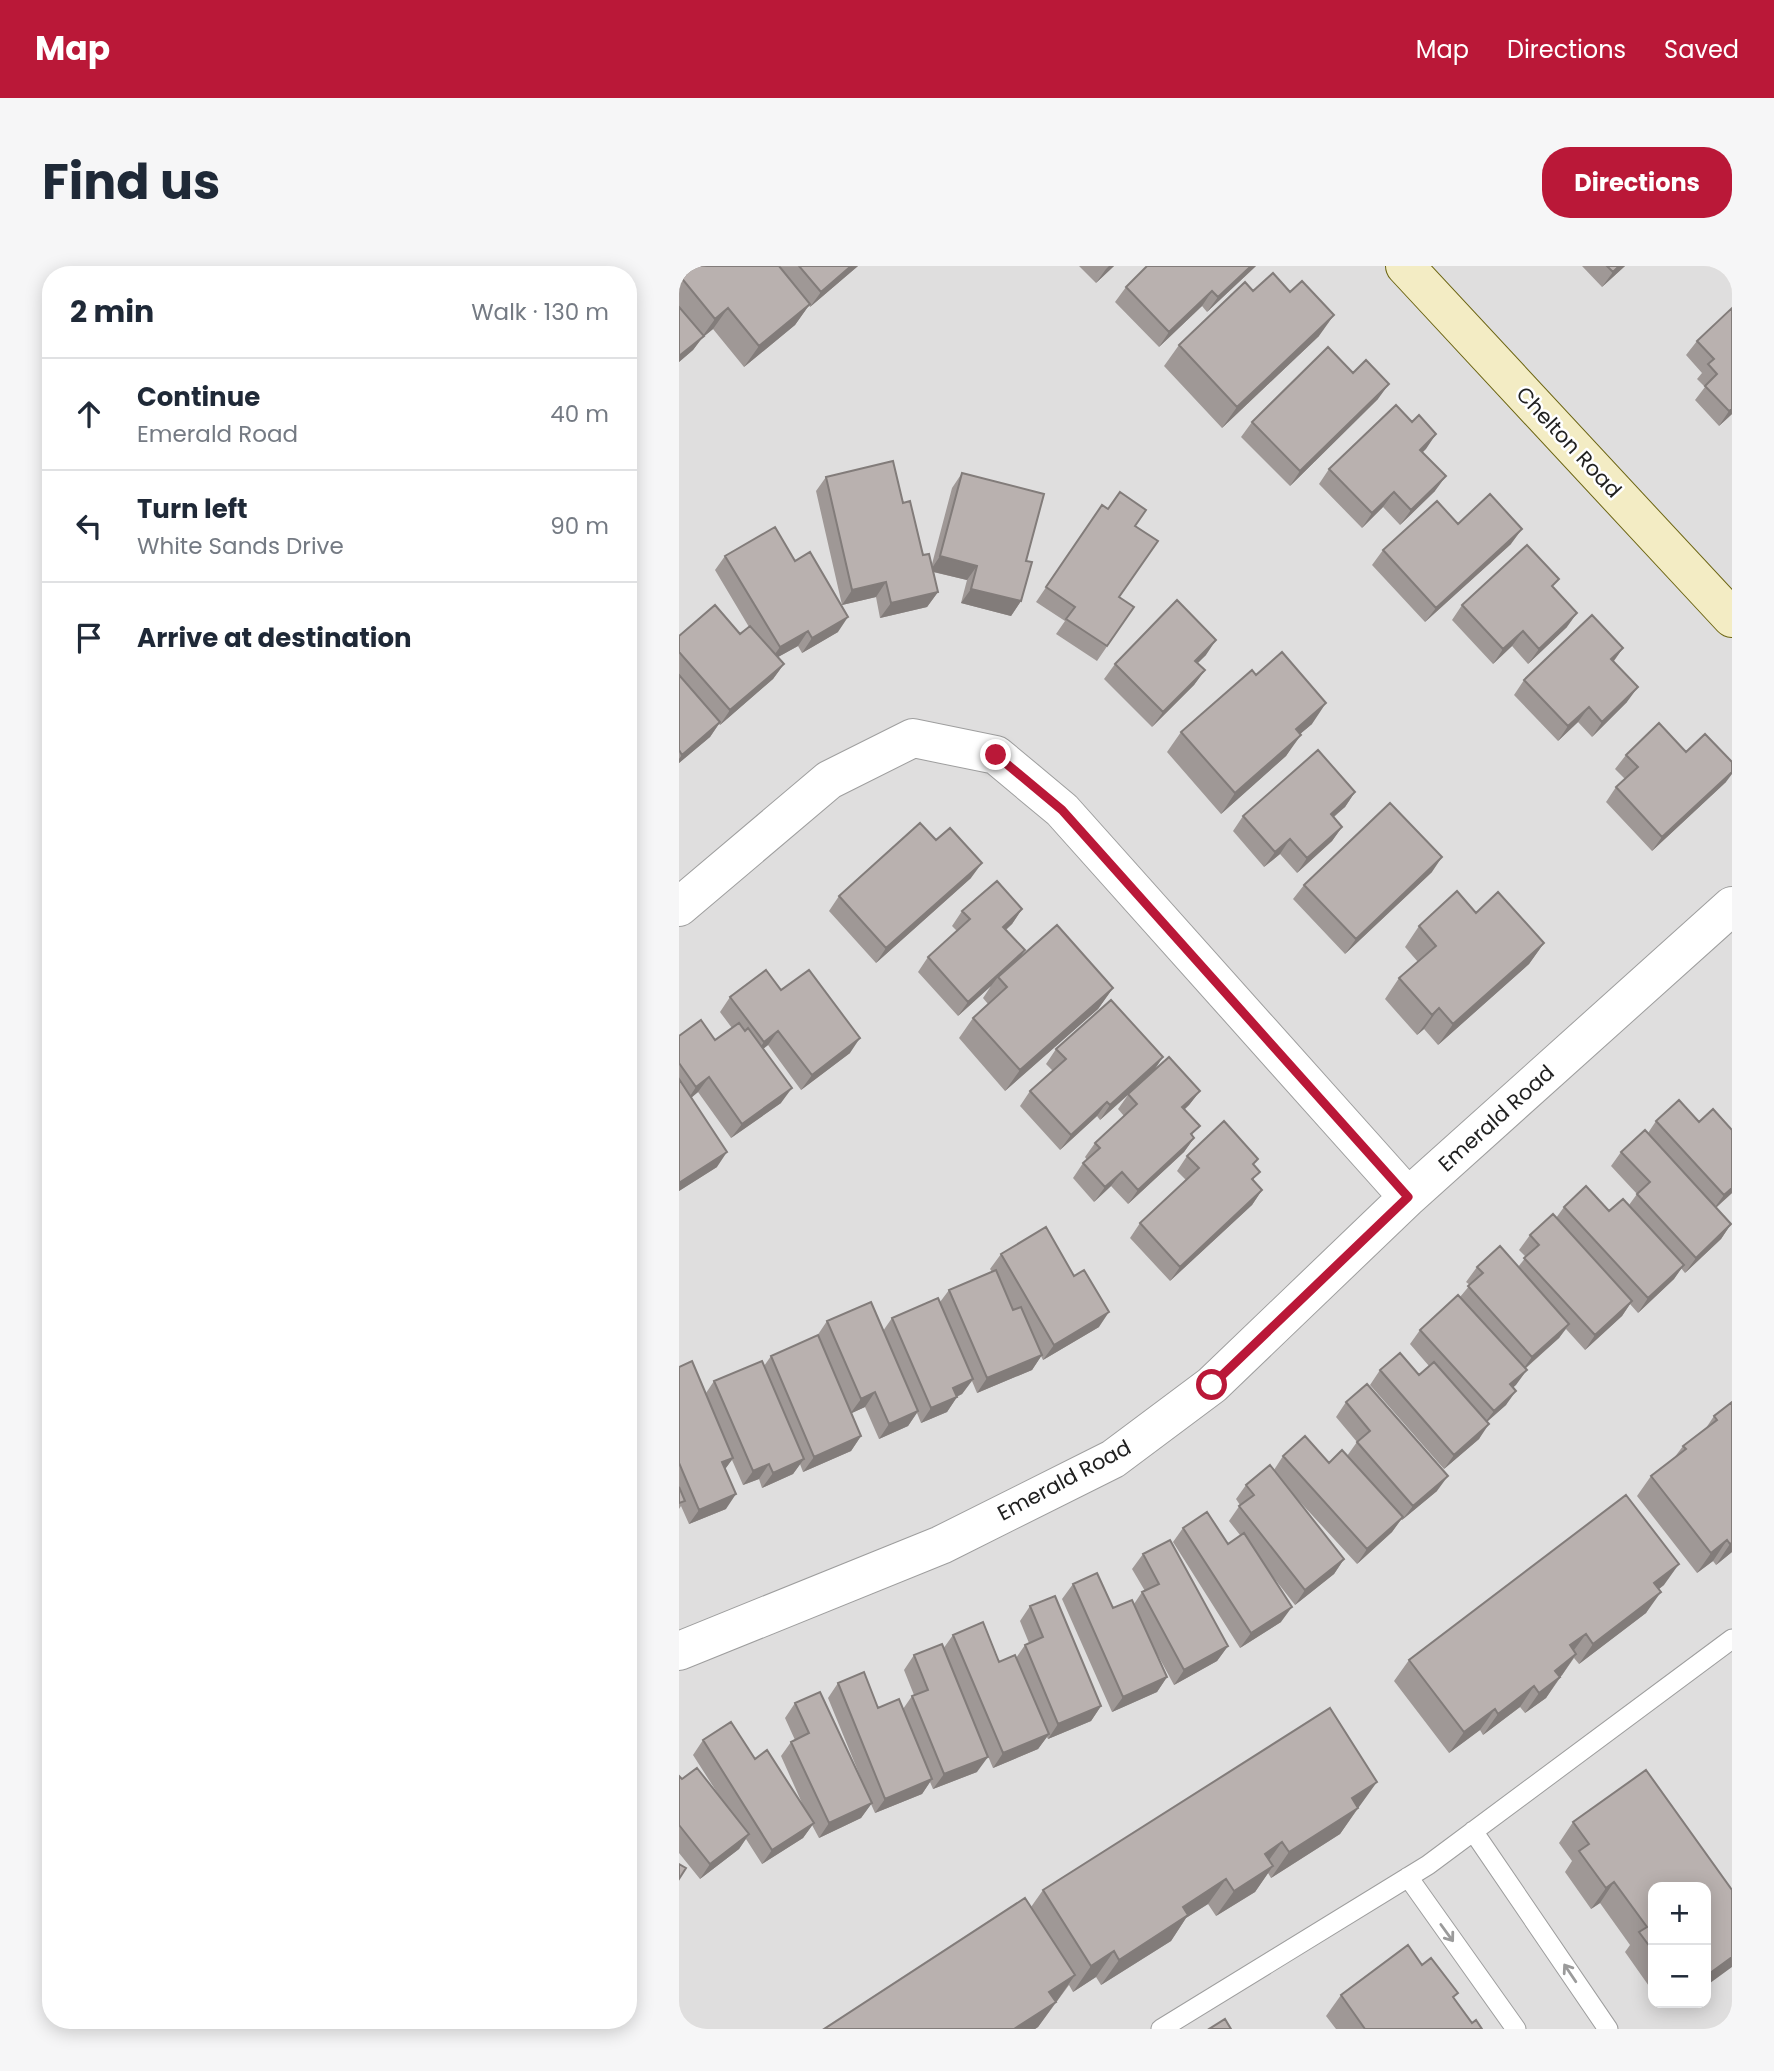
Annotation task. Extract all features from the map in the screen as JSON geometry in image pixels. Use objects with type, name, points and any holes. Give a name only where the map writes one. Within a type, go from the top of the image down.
[{"type":"street","name":"Chelton Road","points":[[1405,266],[1732,618]]},
{"type":"street","points":[[679,907],[829,780],[913,738],[996,755],[1062,810],[1408,1197]]},
{"type":"street","name":"Emerald Road","points":[[679,1651],[941,1545],[1113,1459],[1212,1385],[1408,1197],[1732,906]]},
{"type":"lane","points":[[1161,2029],[1428,1865],[1732,1639]]},
{"type":"lane","points":[[1473,1831],[1608,2029]]},
{"type":"lane","points":[[1408,1878],[1516,2029]]},
{"type":"shaded area","points":[[679,266],[1732,266],[1732,2029],[679,2029]]},
{"type":"building","points":[[679,266],[779,266],[810,304],[759,346],[728,308],[715,319],[679,275]]},
{"type":"building","points":[[799,266],[851,266],[821,292]]},
{"type":"building","points":[[1147,266],[1251,266],[1218,297],[1212,291],[1169,332],[1126,287]]},
{"type":"building","points":[[1607,266],[1619,266],[1613,272]]},
{"type":"building","points":[[1273,273],[1290,292],[1302,281],[1334,315],[1237,407],[1179,345],[1245,282],[1253,291]]},
{"type":"building","points":[[679,307],[704,336],[679,356]]},
{"type":"building","points":[[1732,308],[1732,409],[1729,411],[1705,386],[1717,374],[1708,364],[1714,359],[1697,341]]},
{"type":"building","points":[[1328,347],[1353,373],[1366,360],[1389,384],[1300,471],[1252,422]]},
{"type":"building","points":[[1396,405],[1412,422],[1419,415],[1436,434],[1420,450],[1446,476],[1411,510],[1394,492],[1372,513],[1329,469]]},
{"type":"building","points":[[893,461],[903,503],[910,501],[923,555],[929,554],[938,592],[891,603],[886,582],[852,590],[826,477]]},
{"type":"building","points":[[962,473],[1044,494],[1026,561],[1032,562],[1021,601],[971,589],[977,566],[940,556]]},
{"type":"building","points":[[1120,492],[1146,510],[1135,526],[1158,541],[1119,597],[1134,607],[1107,646],[1066,619],[1075,607],[1046,587],[1102,505],[1108,509]]},
{"type":"building","points":[[1490,494],[1522,529],[1436,608],[1383,550],[1437,501],[1458,524]]},
{"type":"building","points":[[775,527],[795,561],[810,552],[848,617],[812,638],[808,631],[780,647],[725,556]]},
{"type":"building","points":[[1527,545],[1559,579],[1552,586],[1577,613],[1539,649],[1523,631],[1503,649],[1462,605]]},
{"type":"building","points":[[1177,600],[1216,640],[1195,661],[1205,670],[1163,712],[1115,664]]},
{"type":"building","points":[[715,605],[740,634],[750,626],[784,664],[730,710],[679,652],[679,636]]},
{"type":"building","points":[[1592,615],[1623,648],[1611,659],[1638,687],[1602,722],[1589,707],[1568,726],[1524,680]]},
{"type":"building","points":[[1282,652],[1326,703],[1296,729],[1301,735],[1235,793],[1181,732],[1252,670],[1256,675]]},
{"type":"building","points":[[679,675],[720,722],[682,755],[679,750]]},
{"type":"building","points":[[1659,723],[1686,752],[1705,734],[1732,762],[1732,772],[1662,837],[1616,787],[1638,767],[1626,755]]},
{"type":"building","points":[[1318,750],[1355,792],[1331,814],[1342,827],[1307,858],[1290,839],[1275,852],[1243,816]]},
{"type":"building","points":[[1390,803],[1442,857],[1356,939],[1304,885]]},
{"type":"building","points":[[920,823],[936,840],[950,828],[982,863],[886,948],[839,896]]},
{"type":"building","points":[[997,881],[1022,909],[1003,927],[1025,950],[968,1002],[928,957],[970,919],[962,911]]},
{"type":"building","points":[[1457,891],[1476,913],[1498,892],[1544,943],[1453,1024],[1439,1008],[1432,1015],[1399,978],[1436,946],[1419,926]]},
{"type":"building","points":[[1057,925],[1113,988],[1020,1070],[973,1018],[1007,987],[998,977]]},
{"type":"building","points":[[766,970],[781,990],[809,970],[860,1038],[812,1075],[778,1031],[764,1042],[730,997]]},
{"type":"building","points":[[1111,1000],[1163,1057],[1110,1105],[1107,1102],[1071,1135],[1030,1091],[1066,1059],[1056,1049]]},
{"type":"building","points":[[701,1020],[715,1040],[739,1023],[745,1031],[748,1028],[792,1088],[742,1124],[709,1077],[696,1087],[679,1063],[679,1036]]},
{"type":"building","points":[[1169,1057],[1200,1091],[1182,1107],[1200,1126],[1191,1134],[1194,1138],[1138,1190],[1122,1172],[1105,1187],[1083,1163],[1100,1148],[1095,1143],[1137,1104],[1128,1094]]},
{"type":"building","points":[[679,1079],[727,1152],[679,1183]]},
{"type":"building","points":[[1679,1100],[1699,1122],[1713,1109],[1732,1130],[1732,1188],[1724,1195],[1656,1121]]},
{"type":"building","points":[[1224,1121],[1258,1159],[1253,1164],[1260,1172],[1252,1179],[1262,1190],[1180,1267],[1140,1223],[1199,1168],[1187,1156]]},
{"type":"building","points":[[1645,1130],[1731,1224],[1696,1258],[1637,1194],[1650,1182],[1621,1152]]},
{"type":"building","points":[[1586,1186],[1609,1211],[1623,1199],[1684,1265],[1648,1298],[1564,1207]]},
{"type":"building","points":[[1553,1214],[1632,1301],[1595,1335],[1524,1258],[1539,1245],[1530,1235]]},
{"type":"building","points":[[1046,1227],[1074,1276],[1084,1270],[1109,1312],[1054,1345],[1001,1254]]},
{"type":"building","points":[[1500,1246],[1569,1324],[1532,1357],[1468,1286],[1483,1273],[1477,1267]]},
{"type":"building","points":[[996,1270],[1013,1310],[1021,1307],[1042,1355],[987,1378],[949,1290]]},
{"type":"building","points":[[1458,1295],[1527,1370],[1510,1384],[1516,1391],[1494,1411],[1420,1330]]},
{"type":"building","points":[[938,1298],[973,1379],[953,1388],[957,1397],[931,1408],[892,1318]]},
{"type":"building","points":[[871,1302],[918,1411],[889,1424],[875,1392],[861,1399],[827,1321]]},
{"type":"building","points":[[818,1335],[861,1436],[814,1457],[771,1356]]},
{"type":"building","points":[[1400,1353],[1419,1375],[1434,1362],[1489,1424],[1454,1455],[1380,1370]]},
{"type":"building","points":[[692,1361],[733,1458],[722,1462],[736,1494],[699,1510],[679,1463],[679,1367]]},
{"type":"building","points":[[762,1361],[804,1459],[773,1473],[769,1464],[753,1471],[714,1381]]},
{"type":"building","points":[[1367,1384],[1448,1476],[1413,1506],[1357,1442],[1370,1431],[1346,1402]]},
{"type":"building","points":[[1732,1402],[1732,1543],[1727,1540],[1711,1553],[1651,1476],[1686,1449],[1683,1446],[1717,1420],[1714,1416]]},
{"type":"building","points":[[1305,1436],[1329,1463],[1342,1450],[1403,1517],[1367,1549],[1283,1456]]},
{"type":"building","points":[[1270,1465],[1344,1559],[1305,1590],[1239,1506],[1254,1495],[1246,1485]]},
{"type":"building","points":[[679,1487],[685,1501],[679,1503]]},
{"type":"building","points":[[1626,1495],[1679,1564],[1654,1583],[1661,1592],[1593,1644],[1586,1634],[1570,1645],[1576,1654],[1555,1671],[1560,1677],[1539,1693],[1534,1686],[1498,1714],[1495,1709],[1464,1732],[1409,1660]]},
{"type":"building","points":[[1207,1512],[1228,1544],[1244,1533],[1292,1607],[1251,1633],[1183,1528]]},
{"type":"building","points":[[1170,1540],[1228,1646],[1184,1670],[1142,1592],[1159,1584],[1143,1554]]},
{"type":"building","points":[[1097,1573],[1113,1608],[1132,1600],[1167,1677],[1123,1697],[1073,1584]]},
{"type":"building","points":[[1055,1596],[1101,1706],[1058,1724],[1025,1645],[1043,1637],[1030,1606]]},
{"type":"building","points":[[983,1622],[999,1662],[1015,1655],[1049,1734],[1003,1753],[953,1635]]},
{"type":"building","points":[[942,1644],[988,1757],[944,1774],[912,1696],[928,1690],[914,1655]]},
{"type":"building","points":[[864,1672],[878,1708],[899,1699],[932,1779],[885,1799],[838,1683]]},
{"type":"building","points":[[820,1692],[872,1803],[829,1823],[791,1742],[809,1733],[795,1703]]},
{"type":"building","points":[[1330,1708],[1377,1782],[1352,1798],[1358,1808],[1289,1852],[1282,1842],[1265,1854],[1273,1866],[1234,1891],[1226,1879],[1183,1907],[1188,1915],[1119,1960],[1114,1951],[1091,1966],[1043,1890]]},
{"type":"building","points":[[731,1722],[755,1759],[767,1750],[814,1823],[772,1850],[703,1740]]},
{"type":"building","points":[[697,1768],[749,1834],[710,1864],[679,1825],[679,1776],[682,1779]]},
{"type":"building","points":[[1646,1770],[1732,1890],[1732,1957],[1711,1972],[1711,1882],[1648,1882],[1648,1944],[1639,1932],[1647,1927],[1614,1882],[1606,1888],[1579,1851],[1589,1844],[1573,1822]]},
{"type":"building","points":[[679,1864],[686,1868],[679,1879]]},
{"type":"building","points":[[1025,1898],[1075,1975],[1049,1992],[1056,2002],[1014,2029],[824,2029]]},
{"type":"building","points":[[1408,1945],[1422,1965],[1431,1958],[1458,1993],[1453,1997],[1472,2023],[1476,2020],[1482,2029],[1365,2029],[1341,1995]]},
{"type":"building","points":[[1225,2019],[1231,2029],[1209,2029]]},
{"type":"route","points":[[996,755],[1062,810],[1408,1197],[1212,1385]]}]
